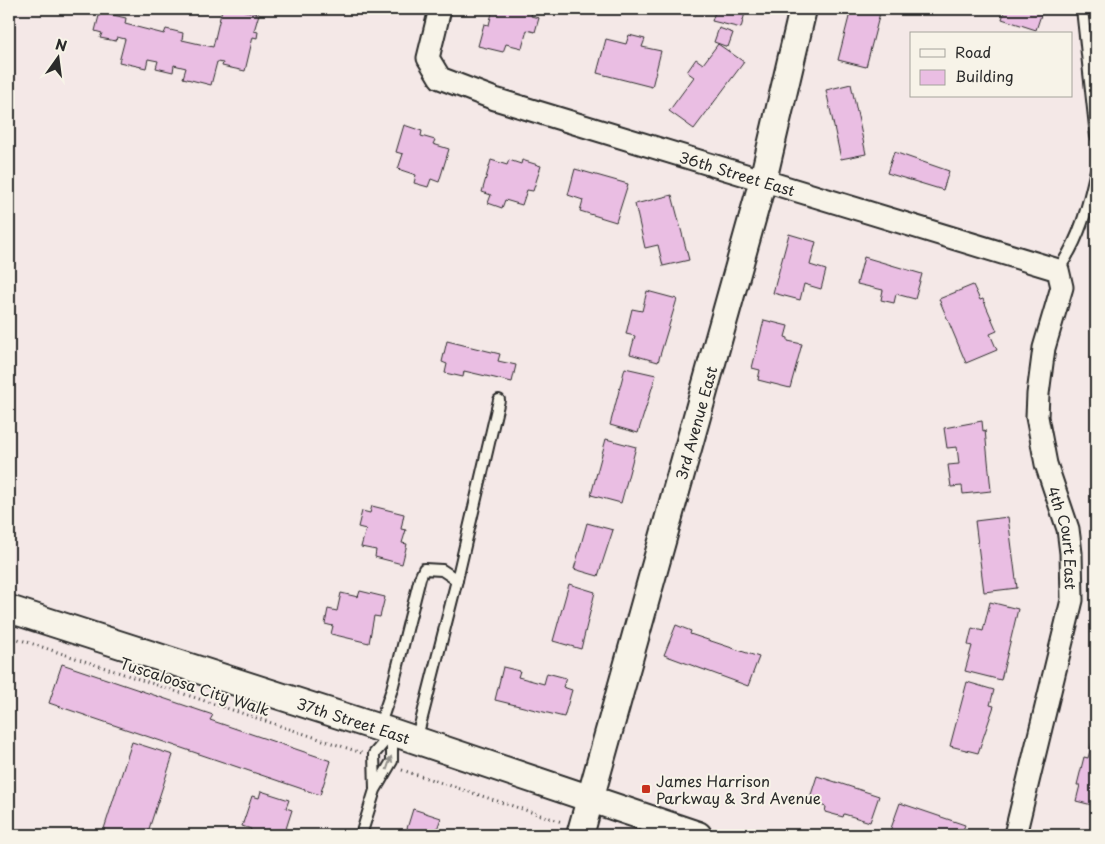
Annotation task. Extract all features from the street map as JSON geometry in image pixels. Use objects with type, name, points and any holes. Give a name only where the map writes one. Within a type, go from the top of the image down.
[{"type":"street","name":"36th Street East","points":[[440,9],[428,58],[440,78],[494,99],[1058,270]]},
{"type":"street","name":"3rd Avenue East","points":[[581,832],[763,180],[803,9]]},
{"type":"street","name":"4th Court East","points":[[1015,835],[1072,600],[1072,560],[1068,529],[1046,464],[1038,417],[1039,378],[1044,348],[1062,287],[1058,270]]},
{"type":"street","name":"37th Street East","points":[[9,609],[395,734],[698,835]]},
{"type":"lane","points":[[1082,9],[1096,136]]},
{"type":"lane","points":[[1058,270],[1070,253],[1084,221],[1096,170]]},
{"type":"lane","points":[[375,790],[374,757],[395,734],[457,580],[499,400]]},
{"type":"lane","points":[[361,835],[375,790],[392,761],[395,734],[392,689],[424,568],[442,570],[457,580]]},
{"type":"path","name":"Tuscaloosa City Walk","points":[[9,636],[374,757]]},
{"type":"path","points":[[389,766],[581,832]]},
{"type":"building","points":[[222,9],[236,9],[259,14],[254,31],[258,32],[257,38],[253,37],[245,71],[222,66],[223,63],[217,62],[211,85],[183,78],[186,68],[174,65],[173,72],[156,68],[158,61],[148,59],[146,68],[119,62],[125,39],[117,37],[116,41],[100,38],[102,33],[95,31],[100,12],[126,18],[125,24],[164,34],[166,29],[183,33],[182,40],[213,47]]},
{"type":"building","points":[[493,9],[533,9],[531,16],[539,18],[535,32],[527,30],[522,48],[506,44],[503,52],[478,46],[484,24],[489,25]]},
{"type":"building","points":[[716,9],[746,9],[741,28],[712,21]]},
{"type":"building","points":[[851,9],[881,9],[866,67],[838,60]]},
{"type":"building","points":[[1005,9],[1043,9],[1036,30],[1002,19]]},
{"type":"building","points":[[719,28],[733,33],[728,47],[714,42]]},
{"type":"building","points":[[629,35],[645,39],[642,47],[661,51],[652,87],[597,73],[606,39],[626,44]]},
{"type":"building","points":[[718,44],[744,62],[694,129],[669,111],[694,77],[687,72],[696,59],[703,64]]},
{"type":"building","points":[[851,84],[866,154],[841,159],[826,90]]},
{"type":"building","points":[[404,125],[422,131],[421,136],[435,140],[433,144],[449,149],[439,182],[431,179],[428,187],[414,183],[416,175],[398,169],[403,154],[396,152]]},
{"type":"building","points":[[894,152],[949,171],[943,190],[887,173]]},
{"type":"building","points":[[491,160],[507,165],[509,160],[521,164],[522,160],[541,166],[533,191],[527,190],[522,205],[505,200],[502,208],[488,203],[491,195],[482,192]]},
{"type":"building","points":[[575,169],[628,184],[616,222],[580,211],[583,200],[568,195]]},
{"type":"building","points":[[672,195],[689,260],[663,266],[658,245],[645,248],[635,204]]},
{"type":"building","points":[[789,234],[816,242],[810,265],[826,270],[821,289],[804,284],[800,300],[773,293]]},
{"type":"building","points":[[864,257],[922,274],[915,299],[896,294],[894,303],[881,300],[883,290],[857,284]]},
{"type":"building","points":[[973,285],[980,300],[983,299],[997,331],[990,334],[997,350],[966,363],[939,299]]},
{"type":"building","points":[[647,291],[677,299],[658,362],[630,354],[635,336],[626,334],[632,309],[642,311]]},
{"type":"building","points":[[764,320],[788,326],[785,337],[788,338],[788,341],[802,344],[790,388],[758,380],[760,370],[752,368]]},
{"type":"building","points":[[447,341],[500,354],[498,361],[516,365],[512,382],[464,371],[463,377],[445,373],[447,364],[442,362]]},
{"type":"building","points":[[625,368],[656,375],[638,433],[610,425]]},
{"type":"building","points":[[982,421],[983,431],[985,430],[991,491],[963,494],[962,486],[951,487],[948,465],[959,464],[957,447],[947,448],[944,428]]},
{"type":"building","points":[[606,439],[636,447],[621,503],[591,495]]},
{"type":"building","points":[[372,506],[404,514],[401,529],[406,530],[402,543],[407,544],[402,564],[375,557],[376,550],[361,547],[366,529],[358,527],[362,511],[370,513]]},
{"type":"building","points":[[1008,517],[1017,588],[984,592],[975,521]]},
{"type":"building","points":[[587,523],[613,530],[598,576],[574,569]]},
{"type":"building","points":[[569,584],[595,592],[581,649],[553,641]]},
{"type":"building","points":[[360,591],[385,597],[380,617],[374,616],[369,643],[331,634],[333,626],[325,624],[328,609],[337,611],[341,593],[358,597]]},
{"type":"building","points":[[990,602],[1018,609],[1001,680],[965,671],[972,646],[968,645],[972,628],[983,631]]},
{"type":"building","points":[[676,625],[691,631],[690,634],[759,657],[748,686],[664,655]]},
{"type":"building","points":[[62,664],[213,715],[210,720],[331,761],[320,795],[49,703]]},
{"type":"building","points":[[503,667],[520,671],[518,677],[544,684],[547,673],[566,678],[563,687],[572,690],[564,717],[495,700]]},
{"type":"building","points":[[967,682],[994,690],[990,705],[994,706],[978,753],[950,746]]},
{"type":"building","points":[[1094,736],[1096,736],[1096,806],[1076,801],[1080,785],[1077,785],[1084,757],[1088,758]]},
{"type":"building","points":[[132,742],[173,755],[147,835],[102,835]]},
{"type":"building","points":[[817,776],[879,796],[870,822],[844,814],[843,817],[825,812],[826,807],[809,801]]},
{"type":"building","points":[[261,791],[289,800],[286,808],[292,810],[284,835],[249,835],[251,829],[242,826],[252,796],[259,798]]},
{"type":"building","points":[[900,803],[965,825],[961,835],[903,835],[890,831]]},
{"type":"building","points":[[413,809],[441,818],[435,835],[405,835]]},
{"type":"building","points":[[1096,824],[1096,835],[1083,835]]},
{"type":"place","name":"James Harrison Parkway & 3rd Avenue","points":[[646,789]]}]
